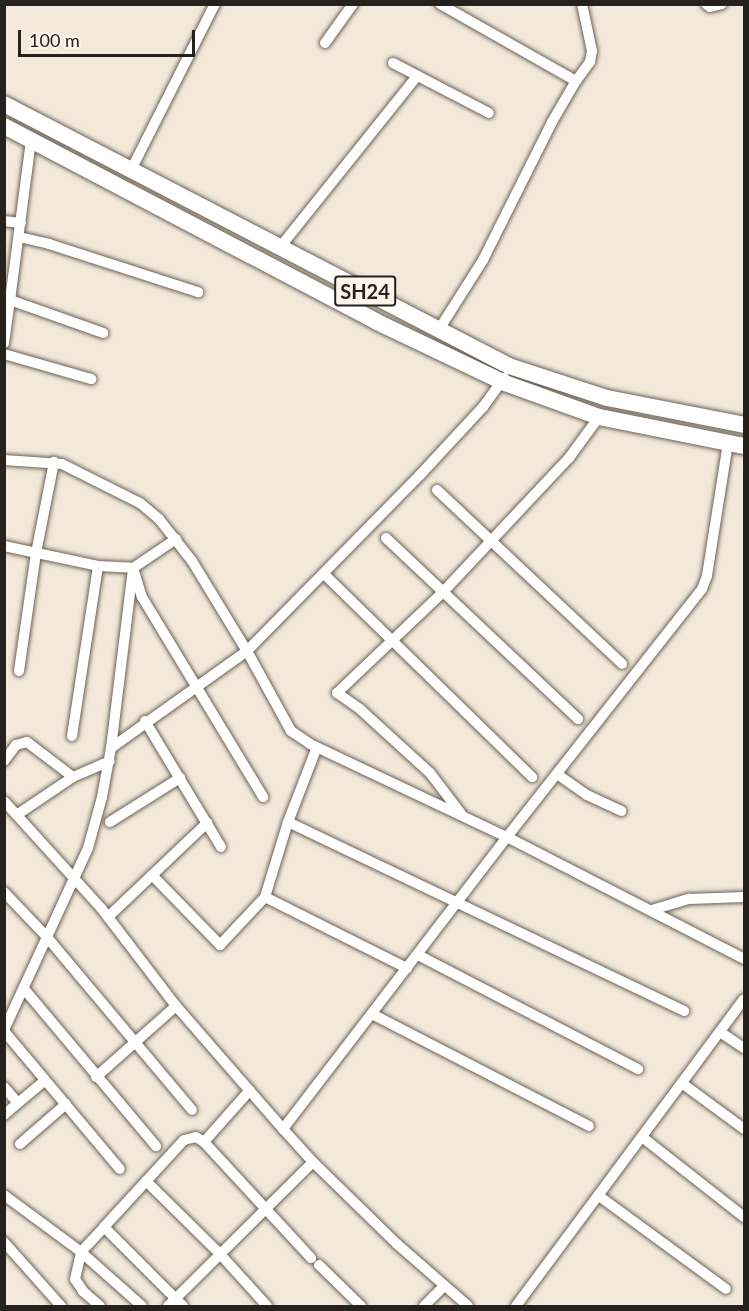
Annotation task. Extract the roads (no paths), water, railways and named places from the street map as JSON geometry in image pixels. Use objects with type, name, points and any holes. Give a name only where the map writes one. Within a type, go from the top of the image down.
[{"type":"main road","name":"SH24","points":[[4,104],[509,366],[607,398],[744,425]]},
{"type":"main road","name":"SH24","points":[[4,126],[396,332],[502,382],[598,417],[736,444]]},
{"type":"street","points":[[131,170],[215,4]]},
{"type":"street","points":[[325,43],[353,4]]},
{"type":"street","points":[[440,4],[576,81]]},
{"type":"street","points":[[438,331],[483,260],[552,122],[590,62],[592,51],[582,4]]},
{"type":"street","points":[[706,4],[710,7],[722,4]]},
{"type":"street","points":[[393,63],[489,113]]},
{"type":"street","points":[[281,246],[417,76]]},
{"type":"street","points":[[4,343],[7,299],[19,237],[32,140]]},
{"type":"street","points":[[4,221],[21,224]]},
{"type":"street","points":[[19,237],[50,244],[198,292]]},
{"type":"street","points":[[7,299],[103,333]]},
{"type":"street","points":[[4,354],[91,379]]},
{"type":"street","points":[[111,748],[247,651],[324,574],[483,407],[502,382],[509,366]]},
{"type":"street","points":[[463,816],[430,773],[360,709],[337,693],[443,592],[578,447],[598,417]]},
{"type":"street","points":[[283,1129],[507,837],[702,589],[707,576],[736,444]]},
{"type":"street","points":[[4,460],[54,462],[85,473],[140,503],[159,519],[176,539],[247,651],[291,731],[317,747],[507,837],[744,959]]},
{"type":"street","points":[[19,671],[36,553],[54,462]]},
{"type":"street","points":[[437,490],[622,664]]},
{"type":"street","points":[[386,538],[578,719]]},
{"type":"street","points":[[4,546],[98,566],[133,568],[176,539]]},
{"type":"street","points":[[72,736],[98,566]]},
{"type":"street","points":[[133,568],[142,597],[263,797]]},
{"type":"street","points":[[120,1169],[4,1030],[25,990],[46,936],[94,832],[110,760],[133,568]]},
{"type":"street","points":[[324,574],[532,777]]},
{"type":"street","points":[[146,721],[221,847]]},
{"type":"street","points":[[4,761],[16,745],[27,742],[73,777]]},
{"type":"street","points":[[152,875],[220,945],[265,897],[288,822],[317,747]]},
{"type":"street","points":[[18,814],[73,777],[110,760]]},
{"type":"street","points":[[557,774],[587,795],[621,811]]},
{"type":"street","points":[[110,822],[180,778]]},
{"type":"street","points":[[4,801],[108,917],[176,1006],[313,1162],[397,1245],[468,1306]]},
{"type":"street","points":[[288,822],[684,1011]]},
{"type":"street","points":[[108,917],[207,824]]},
{"type":"street","points":[[4,892],[46,936],[192,1110]]},
{"type":"street","points":[[265,897],[407,968]]},
{"type":"street","points":[[652,910],[689,899],[744,897]]},
{"type":"street","points":[[418,955],[638,1069]]},
{"type":"street","points":[[25,990],[156,1146]]},
{"type":"street","points":[[516,1306],[744,999]]},
{"type":"street","points":[[96,1077],[176,1006]]},
{"type":"street","points":[[372,1014],[589,1126]]},
{"type":"street","points":[[720,1032],[744,1048]]},
{"type":"street","points":[[4,1115],[45,1080]]},
{"type":"street","points":[[683,1084],[744,1129]]},
{"type":"street","points":[[4,1087],[18,1103]]},
{"type":"street","points":[[204,1142],[250,1090]]},
{"type":"street","points":[[20,1144],[66,1104]]},
{"type":"street","points":[[100,1306],[83,1291],[75,1279],[81,1252],[184,1140],[196,1137],[204,1142],[315,1262],[361,1306]]},
{"type":"street","points":[[642,1137],[744,1217]]},
{"type":"street","points":[[171,1302],[313,1162]]},
{"type":"street","points":[[146,1181],[220,1254],[267,1306]]},
{"type":"street","points":[[4,1195],[81,1252],[142,1306]]},
{"type":"street","points":[[599,1196],[726,1289]]},
{"type":"street","points":[[104,1227],[171,1302],[183,1306]]},
{"type":"street","points":[[4,1242],[61,1306]]},
{"type":"street","points":[[424,1306],[444,1286]]}]
